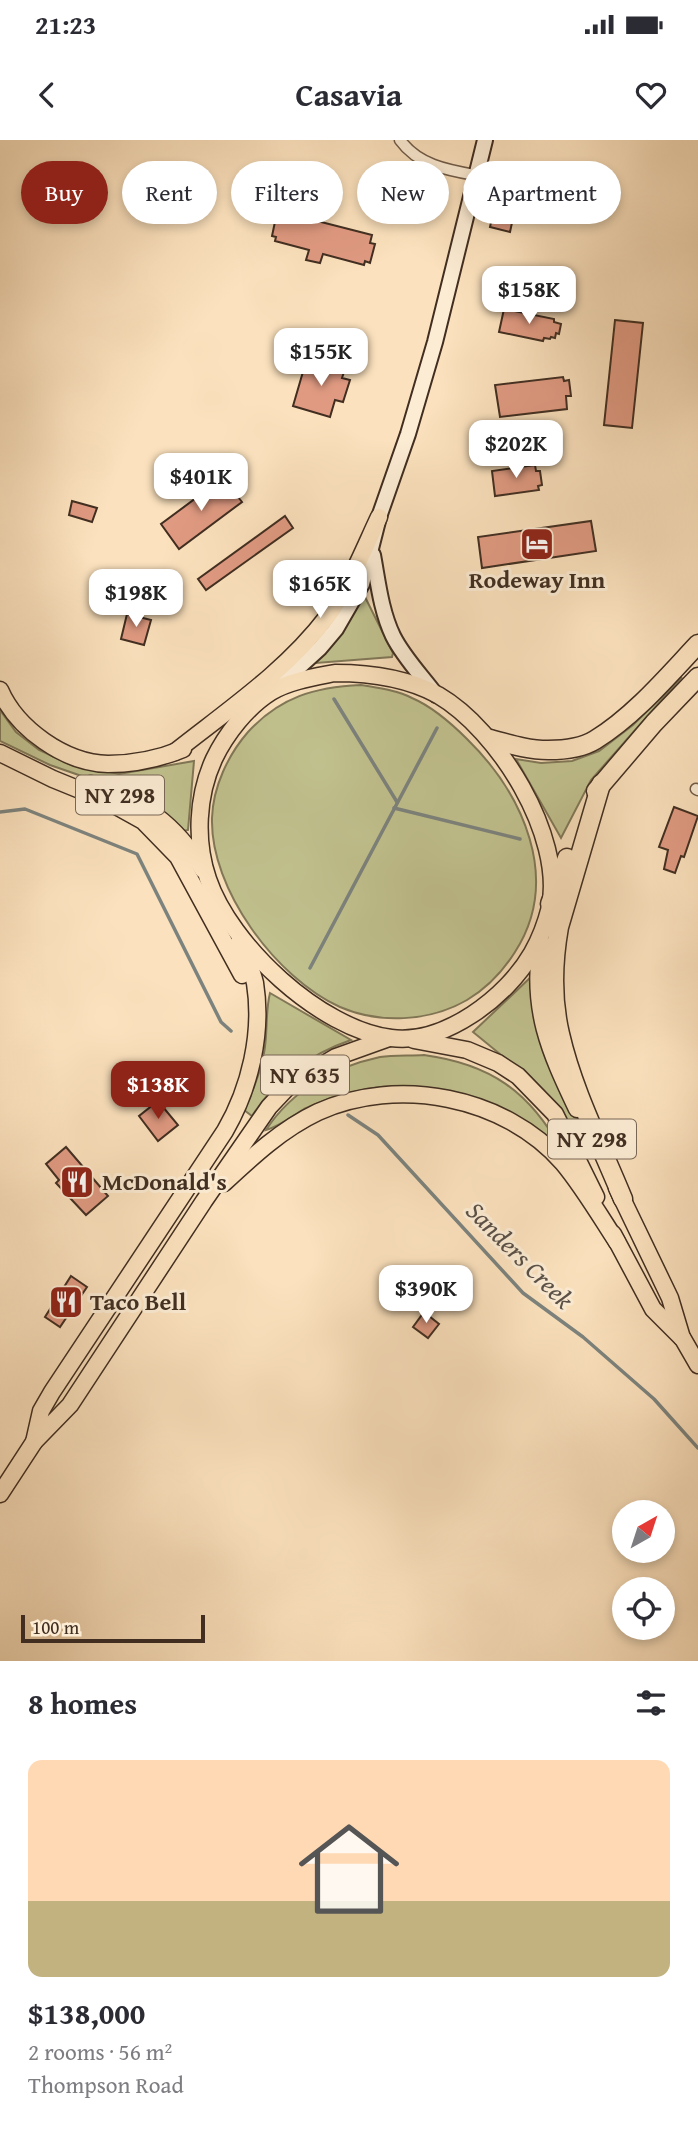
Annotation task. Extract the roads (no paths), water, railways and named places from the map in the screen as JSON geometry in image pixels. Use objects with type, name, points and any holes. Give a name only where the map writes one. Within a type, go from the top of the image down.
[{"type":"highway","points":[[490,739],[535,750],[567,749],[594,741],[633,710],[698,644]]},
{"type":"highway","points":[[550,904],[583,810],[601,784],[698,677]]},
{"type":"highway","points":[[601,784],[559,927],[555,997],[560,1035],[574,1078],[623,1199]]},
{"type":"main road","points":[[175,752],[272,675],[313,633],[340,597],[379,517]]},
{"type":"main road","name":"NY 298","points":[[0,690],[11,710],[45,742],[77,758],[108,764],[155,758],[175,752],[213,736],[272,692],[311,678],[335,673],[377,675],[436,695],[459,710],[490,739],[519,783],[539,823],[550,864],[550,904],[539,957],[539,1001],[547,1042],[583,1123],[670,1298],[682,1339]]},
{"type":"main road","points":[[208,878],[199,829],[208,773],[221,744],[246,713]]},
{"type":"main road","points":[[1,754],[124,809],[143,821],[165,842],[178,857],[195,886],[240,971],[256,1017]]},
{"type":"main road","name":"NY 298","points":[[1,754],[112,791],[150,812],[176,832],[189,847],[208,878],[232,927],[262,962],[309,1002],[356,1027],[389,1038],[467,1050],[498,1063],[517,1076],[555,1114],[653,1309],[682,1339],[698,1365]]},
{"type":"main road","name":"NY 635","points":[[34,1442],[41,1411],[52,1392],[236,1111],[251,1068],[256,1017],[254,982],[232,927]]},
{"type":"main road","points":[[408,1039],[464,1020],[490,1003],[521,972],[543,930]]},
{"type":"main road","name":"NY 635","points":[[0,1494],[34,1442],[70,1405],[269,1107],[286,1089],[336,1057],[389,1038]]},
{"type":"main road","points":[[204,1201],[289,1128],[318,1112],[384,1095],[413,1094],[476,1106],[503,1118],[530,1135],[561,1162],[617,1242]]},
{"type":"street","points":[[400,140],[421,161],[463,172]]},
{"type":"street","points":[[479,161],[485,140]]},
{"type":"street","points":[[272,692],[320,648],[336,629],[362,584],[379,517],[408,434],[435,342],[463,224]]},
{"type":"street","points":[[372,550],[382,603],[393,635],[436,695]]},
{"type":"waterway","points":[[334,699],[397,802]]},
{"type":"waterway","points":[[310,968],[437,728]]},
{"type":"waterway","points":[[394,808],[520,839]]},
{"type":"waterway","name":"Sanders Creek","points":[[0,812],[25,809],[137,854],[221,1022],[231,1031]]},
{"type":"waterway","name":"Sanders Creek","points":[[348,1115],[378,1135],[523,1293],[583,1337],[654,1399],[698,1448]]},
{"type":"place","name":"Rodeway Inn","points":[[537,544]]},
{"type":"place","name":"McDonald's","points":[[77,1182]]},
{"type":"place","name":"Taco Bell","points":[[66,1302]]}]
